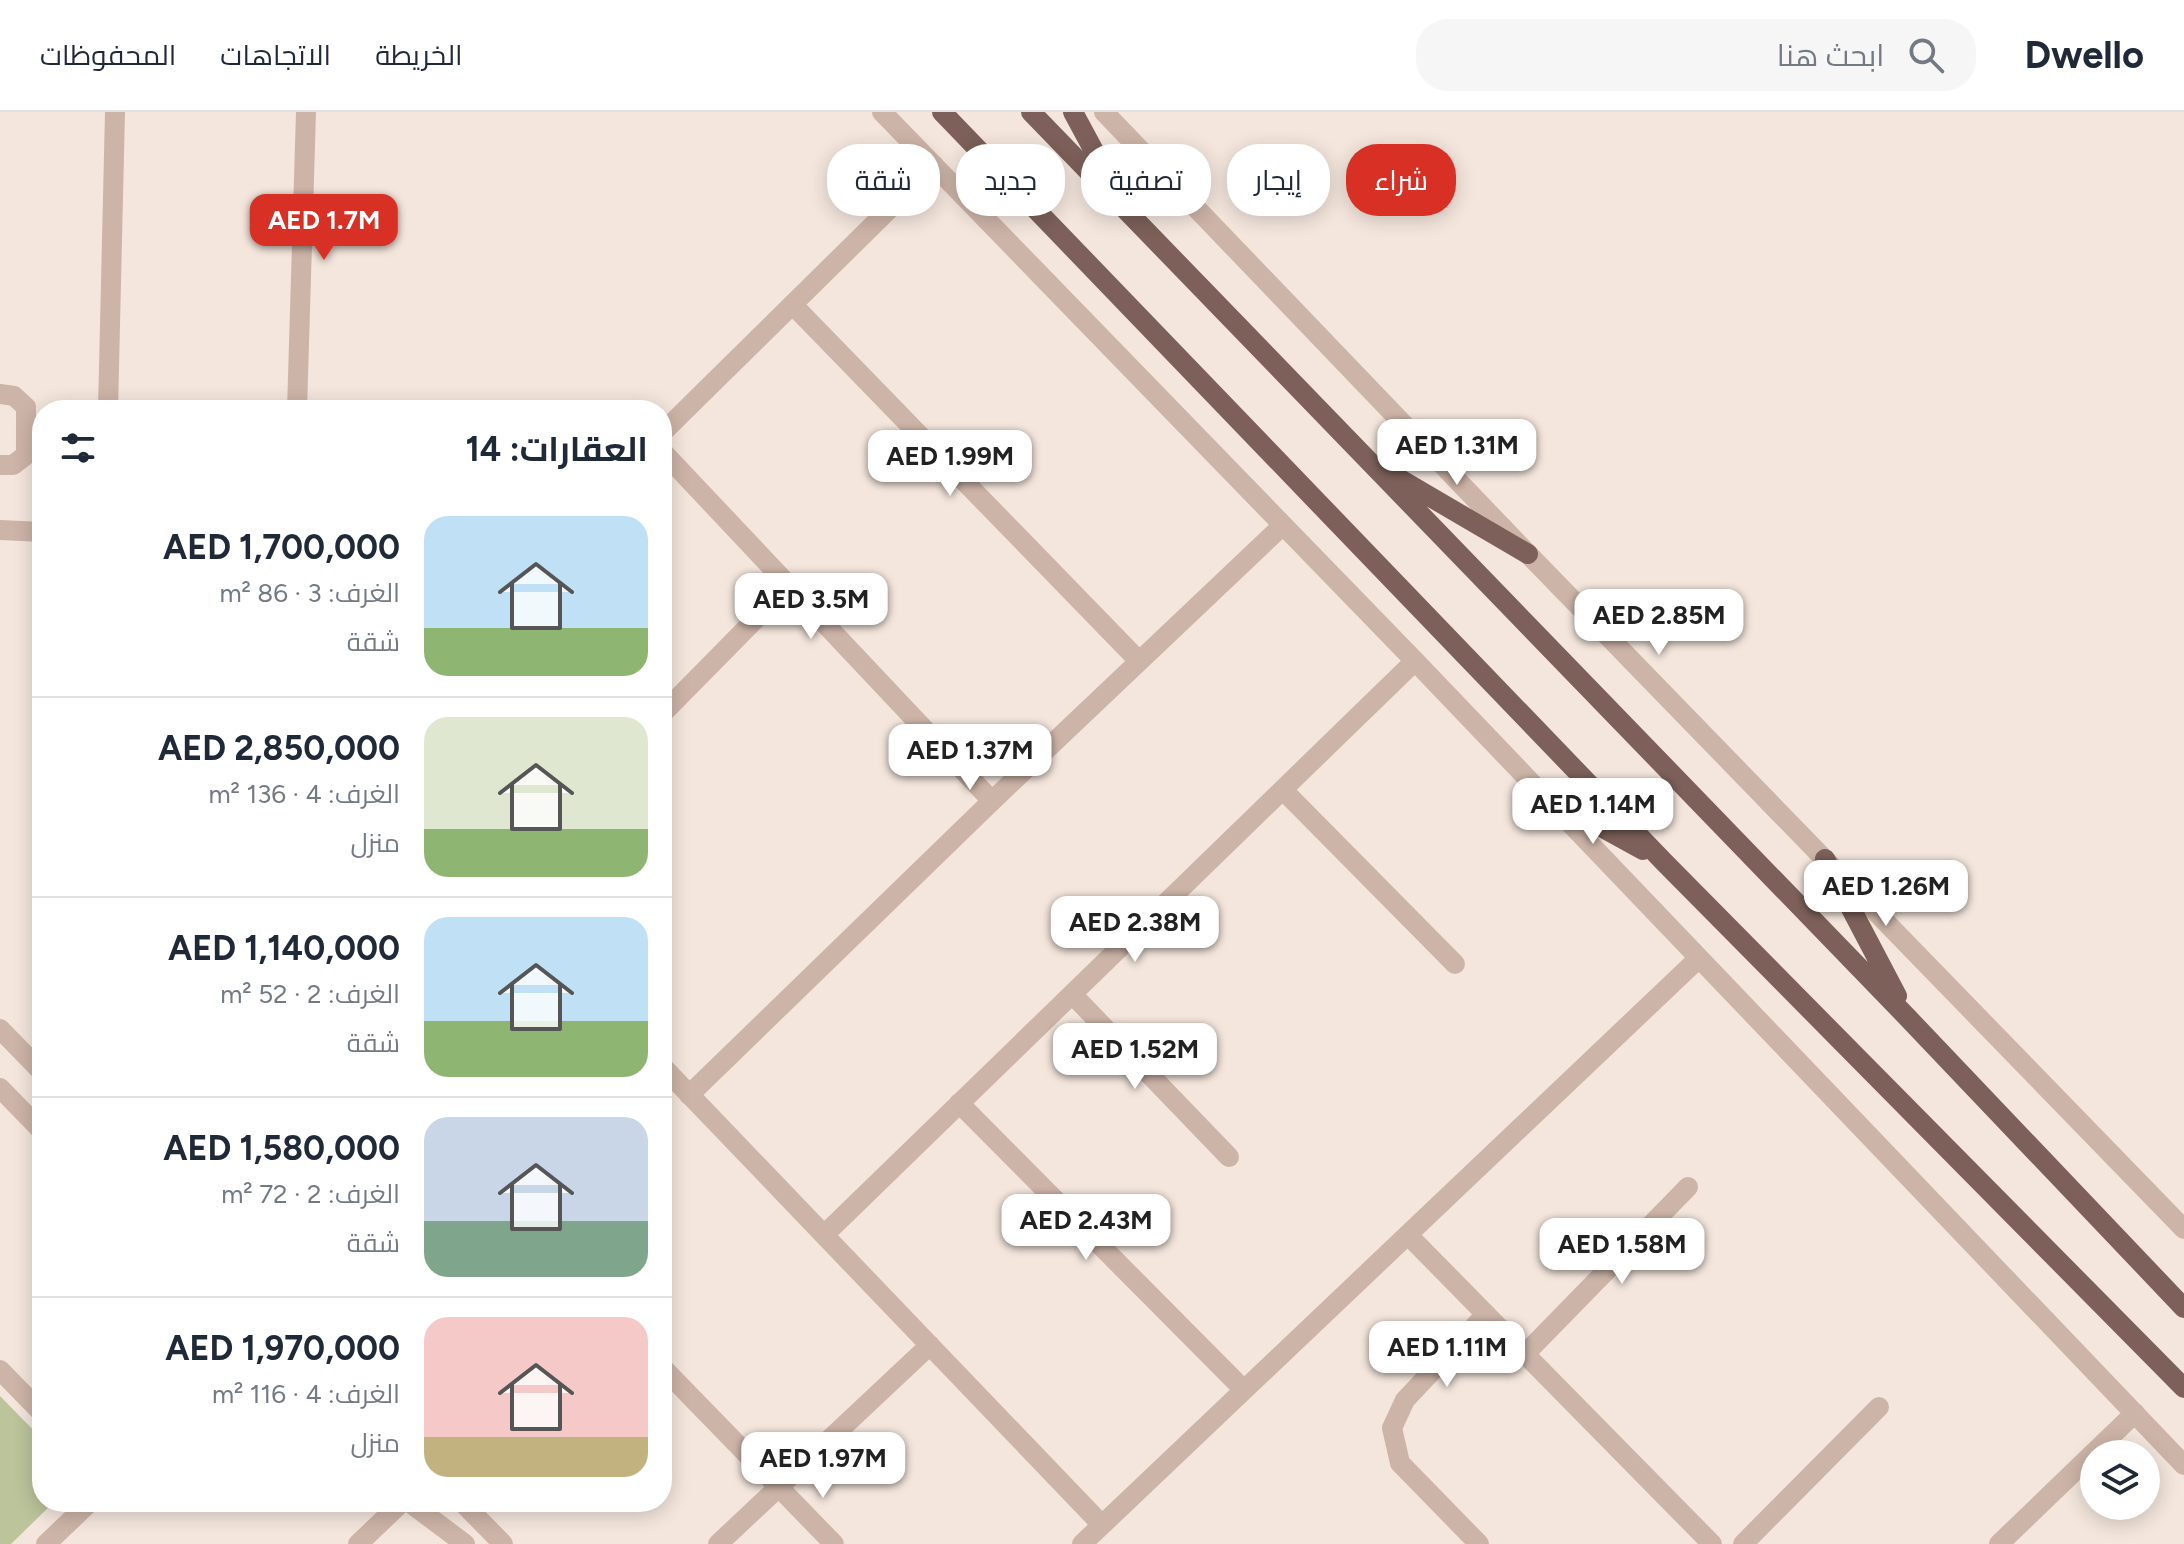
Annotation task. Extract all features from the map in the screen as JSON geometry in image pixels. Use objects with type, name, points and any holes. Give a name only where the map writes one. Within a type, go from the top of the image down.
[{"type":"main road","points":[[942,112],[1665,863],[2184,1388]]},
{"type":"main road","points":[[1031,112],[1081,164]]},
{"type":"main road","points":[[1073,112],[1090,144]]},
{"type":"main road","points":[[1132,216],[2182,1305]]},
{"type":"main road","points":[[1365,459],[1528,554]]},
{"type":"main road","points":[[1541,794],[1595,821],[1665,863]]},
{"type":"main road","points":[[1825,859],[1908,1018]]},
{"type":"street","points":[[108,400],[115,112]]},
{"type":"street","points":[[297,400],[306,112]]},
{"type":"street","points":[[882,112],[913,144]]},
{"type":"street","points":[[1104,112],[1528,554],[2184,1229]]},
{"type":"street","points":[[940,171],[1415,661],[2184,1465]]},
{"type":"street","points":[[672,423],[883,216]]},
{"type":"street","points":[[793,305],[1139,661]]},
{"type":"street","points":[[0,394],[14,396],[26,407],[26,455],[13,465],[0,465]]},
{"type":"street","points":[[672,462],[992,801]]},
{"type":"street","points":[[689,1095],[1283,525]]},
{"type":"street","points":[[0,530],[32,532]]},
{"type":"street","points":[[672,704],[789,585]]},
{"type":"street","points":[[824,1235],[1415,661]]},
{"type":"street","points":[[1283,790],[1455,964]]},
{"type":"street","points":[[1082,1544],[1699,958]]},
{"type":"street","points":[[1072,994],[1229,1157]]},
{"type":"street","points":[[0,1029],[32,1053]]},
{"type":"street","points":[[672,1077],[1102,1525]]},
{"type":"street","points":[[0,1088],[32,1121]]},
{"type":"street","points":[[959,1103],[1244,1390]]},
{"type":"street","points":[[1525,1354],[1688,1187]]},
{"type":"street","points":[[1408,1235],[1712,1544]]},
{"type":"street","points":[[1479,1544],[1400,1463],[1392,1428],[1405,1400],[1486,1314]]},
{"type":"street","points":[[718,1544],[930,1345]]},
{"type":"street","points":[[0,1370],[32,1403]]},
{"type":"street","points":[[672,1377],[834,1544]]},
{"type":"street","points":[[1743,1544],[1879,1407]]},
{"type":"street","points":[[1999,1544],[2135,1413]]},
{"type":"street","points":[[46,1544],[80,1512]]},
{"type":"street","points":[[358,1544],[395,1512]]},
{"type":"street","points":[[416,1512],[447,1544]]},
{"type":"street","points":[[420,1512],[465,1544]]},
{"type":"street","points":[[472,1512],[503,1544]]},
{"type":"green space","points":[[0,1396],[32,1429],[32,1512],[44,1512],[11,1544],[0,1544]]}]
